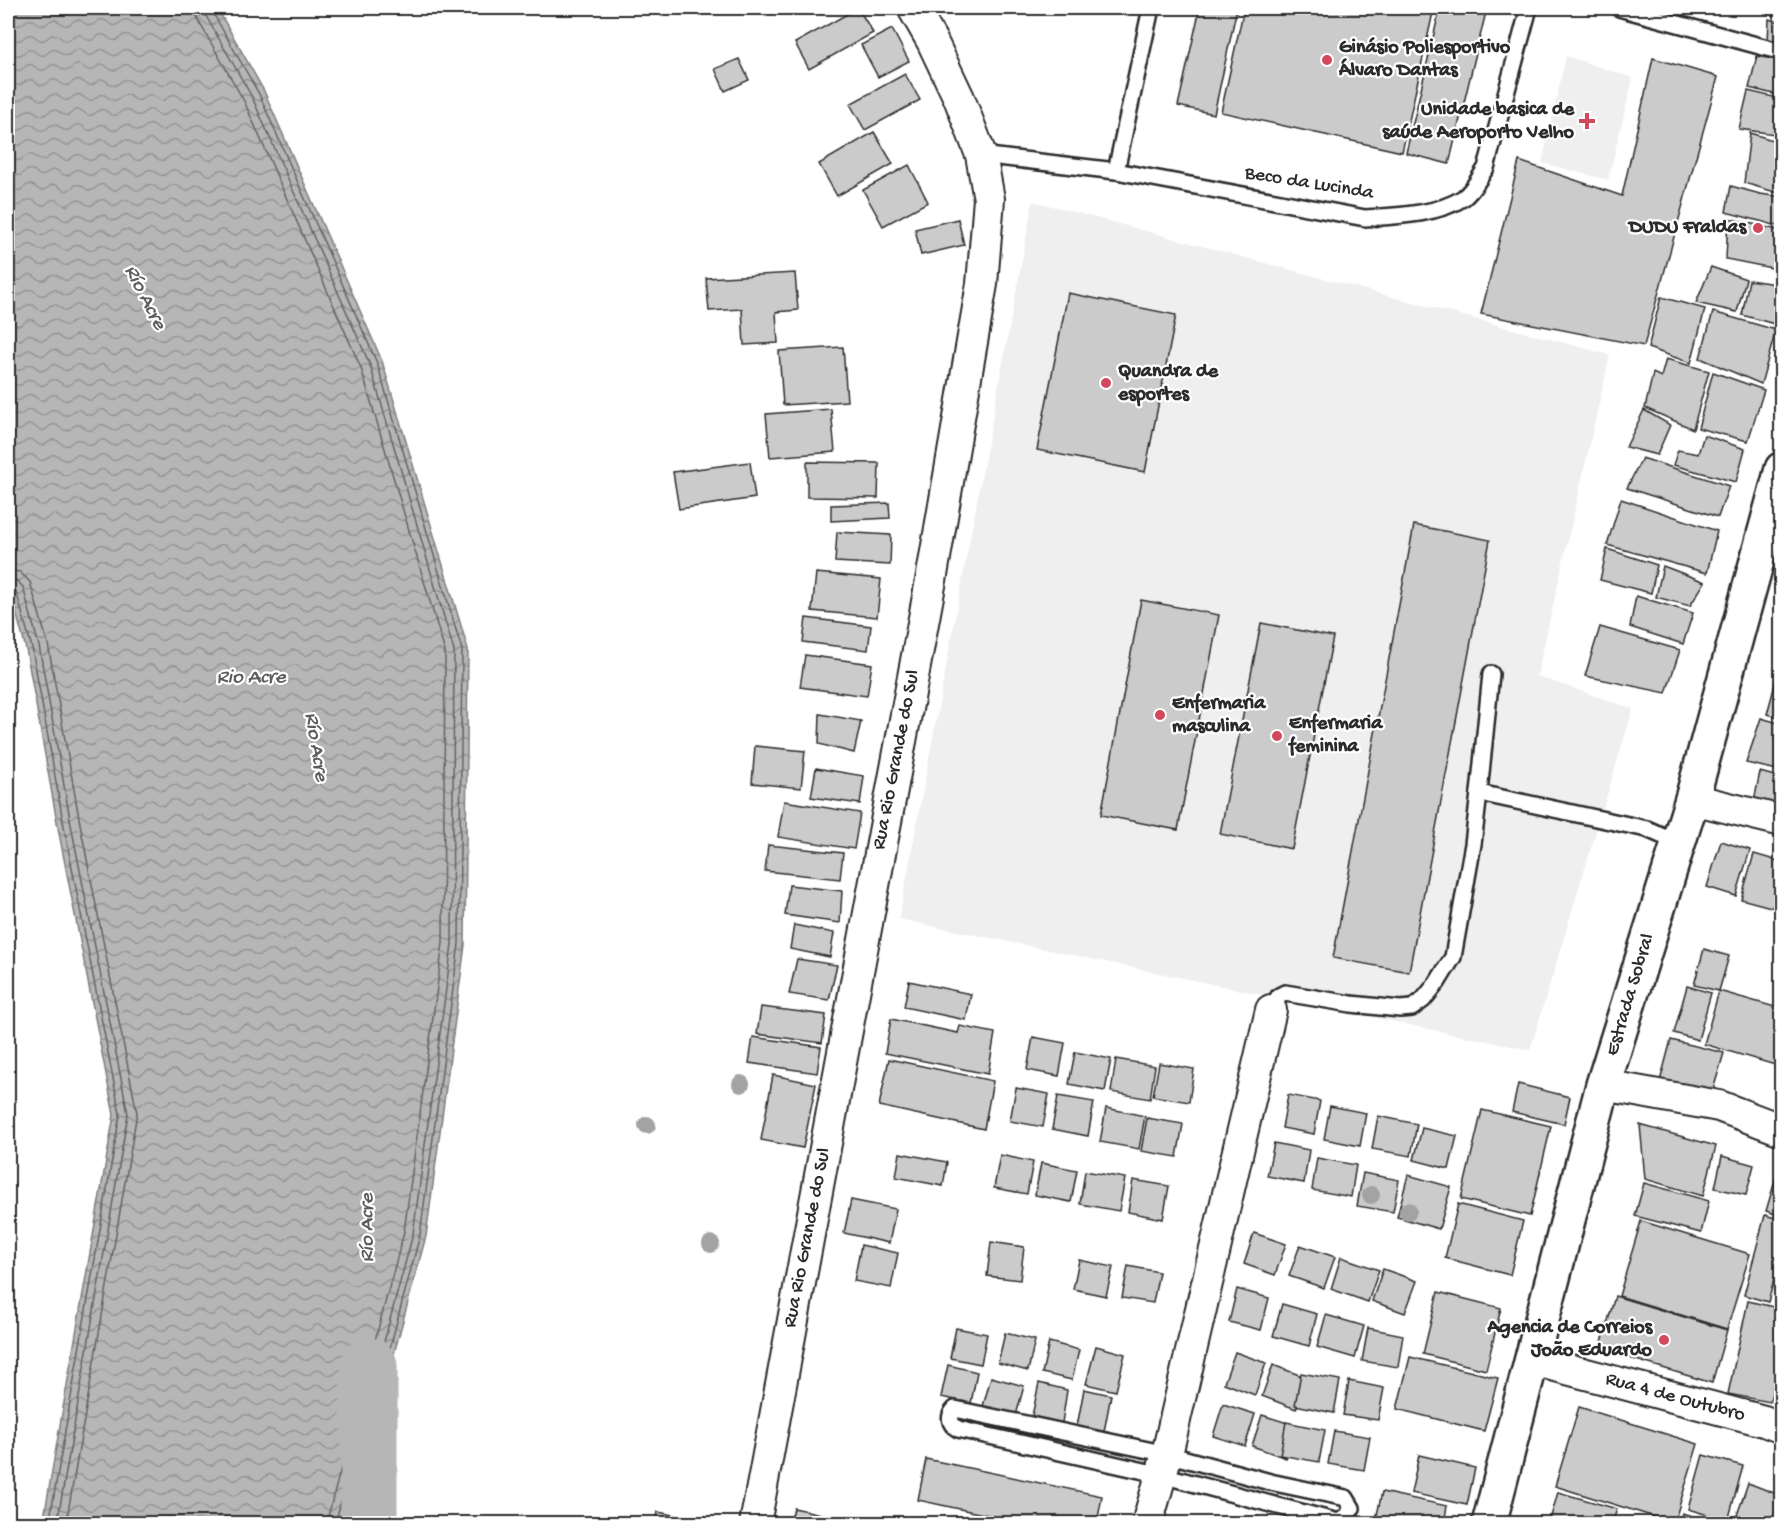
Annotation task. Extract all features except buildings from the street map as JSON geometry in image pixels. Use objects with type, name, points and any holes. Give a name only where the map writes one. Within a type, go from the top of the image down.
[{"type":"street","name":"Rua Rio Grande do Sul","points":[[755,1524],[929,587],[982,284],[989,198],[981,155],[959,98],[932,41],[913,8]]},
{"type":"street","name":"Estrada Sobral","points":[[1489,1524],[1603,1085],[1692,800],[1779,489]]},
{"type":"street","points":[[1692,800],[1782,821]]},
{"type":"street","points":[[1147,1524],[1165,1465],[1271,1010]]},
{"type":"street","points":[[1603,1085],[1719,1106],[1782,1130]]},
{"type":"street","name":"Rua 4 de Outubro","points":[[1533,1360],[1764,1421],[1782,1428]]},
{"type":"lane","points":[[1116,171],[1151,8]]},
{"type":"lane","name":"Beco da Lucinda","points":[[981,155],[1116,171],[1365,218],[1405,216],[1449,204],[1462,198],[1473,189],[1486,168],[1529,8]]},
{"type":"lane","points":[[1619,8],[1782,52]]},
{"type":"lane","points":[[1271,1010],[1279,996],[1285,993],[1351,1004],[1412,1008],[1423,1000],[1437,983],[1453,957],[1461,917],[1473,844],[1491,674]]},
{"type":"lane","points":[[1479,793],[1647,829],[1679,843]]},
{"type":"lane","points":[[1165,1465],[958,1429],[952,1426],[950,1421],[952,1412],[955,1409],[961,1409],[1165,1465],[1338,1522],[1346,1518],[1352,1508],[1346,1498],[1270,1482],[1165,1465]]},
{"type":"shaded area","name":"Unidade basica de saúde Aeroporto Velho","points":[[1566,56],[1633,78],[1608,180],[1542,163]]},
{"type":"shaded area","points":[[1033,201],[1610,355],[1537,676],[1633,709],[1530,1050],[899,919]]},
{"type":"water","name":"Rio Acre","points":[[8,8],[217,8],[264,91],[382,361],[468,649],[465,945],[426,1236],[348,1523],[43,1523],[114,1115],[26,649],[8,583]]},
{"type":"waterway","name":"Río Acre","points":[[369,1366],[369,1524]]},
{"type":"place","name":"Ginásio Poliesportivo Álvaro Dantas","points":[[1327,60]]},
{"type":"place","name":"Unidade basica de saúde Aeroporto Velho","points":[[1587,121]]},
{"type":"place","name":"DUDU Fraldas","points":[[1758,228]]},
{"type":"place","name":"Quandra de esportes","points":[[1106,383]]},
{"type":"place","name":"Enfermaria masculina","points":[[1160,715]]},
{"type":"place","name":"Enfermaria feminina","points":[[1277,736]]},
{"type":"place","name":"Agencia de Correios João Eduardo","points":[[1664,1340]]}]
